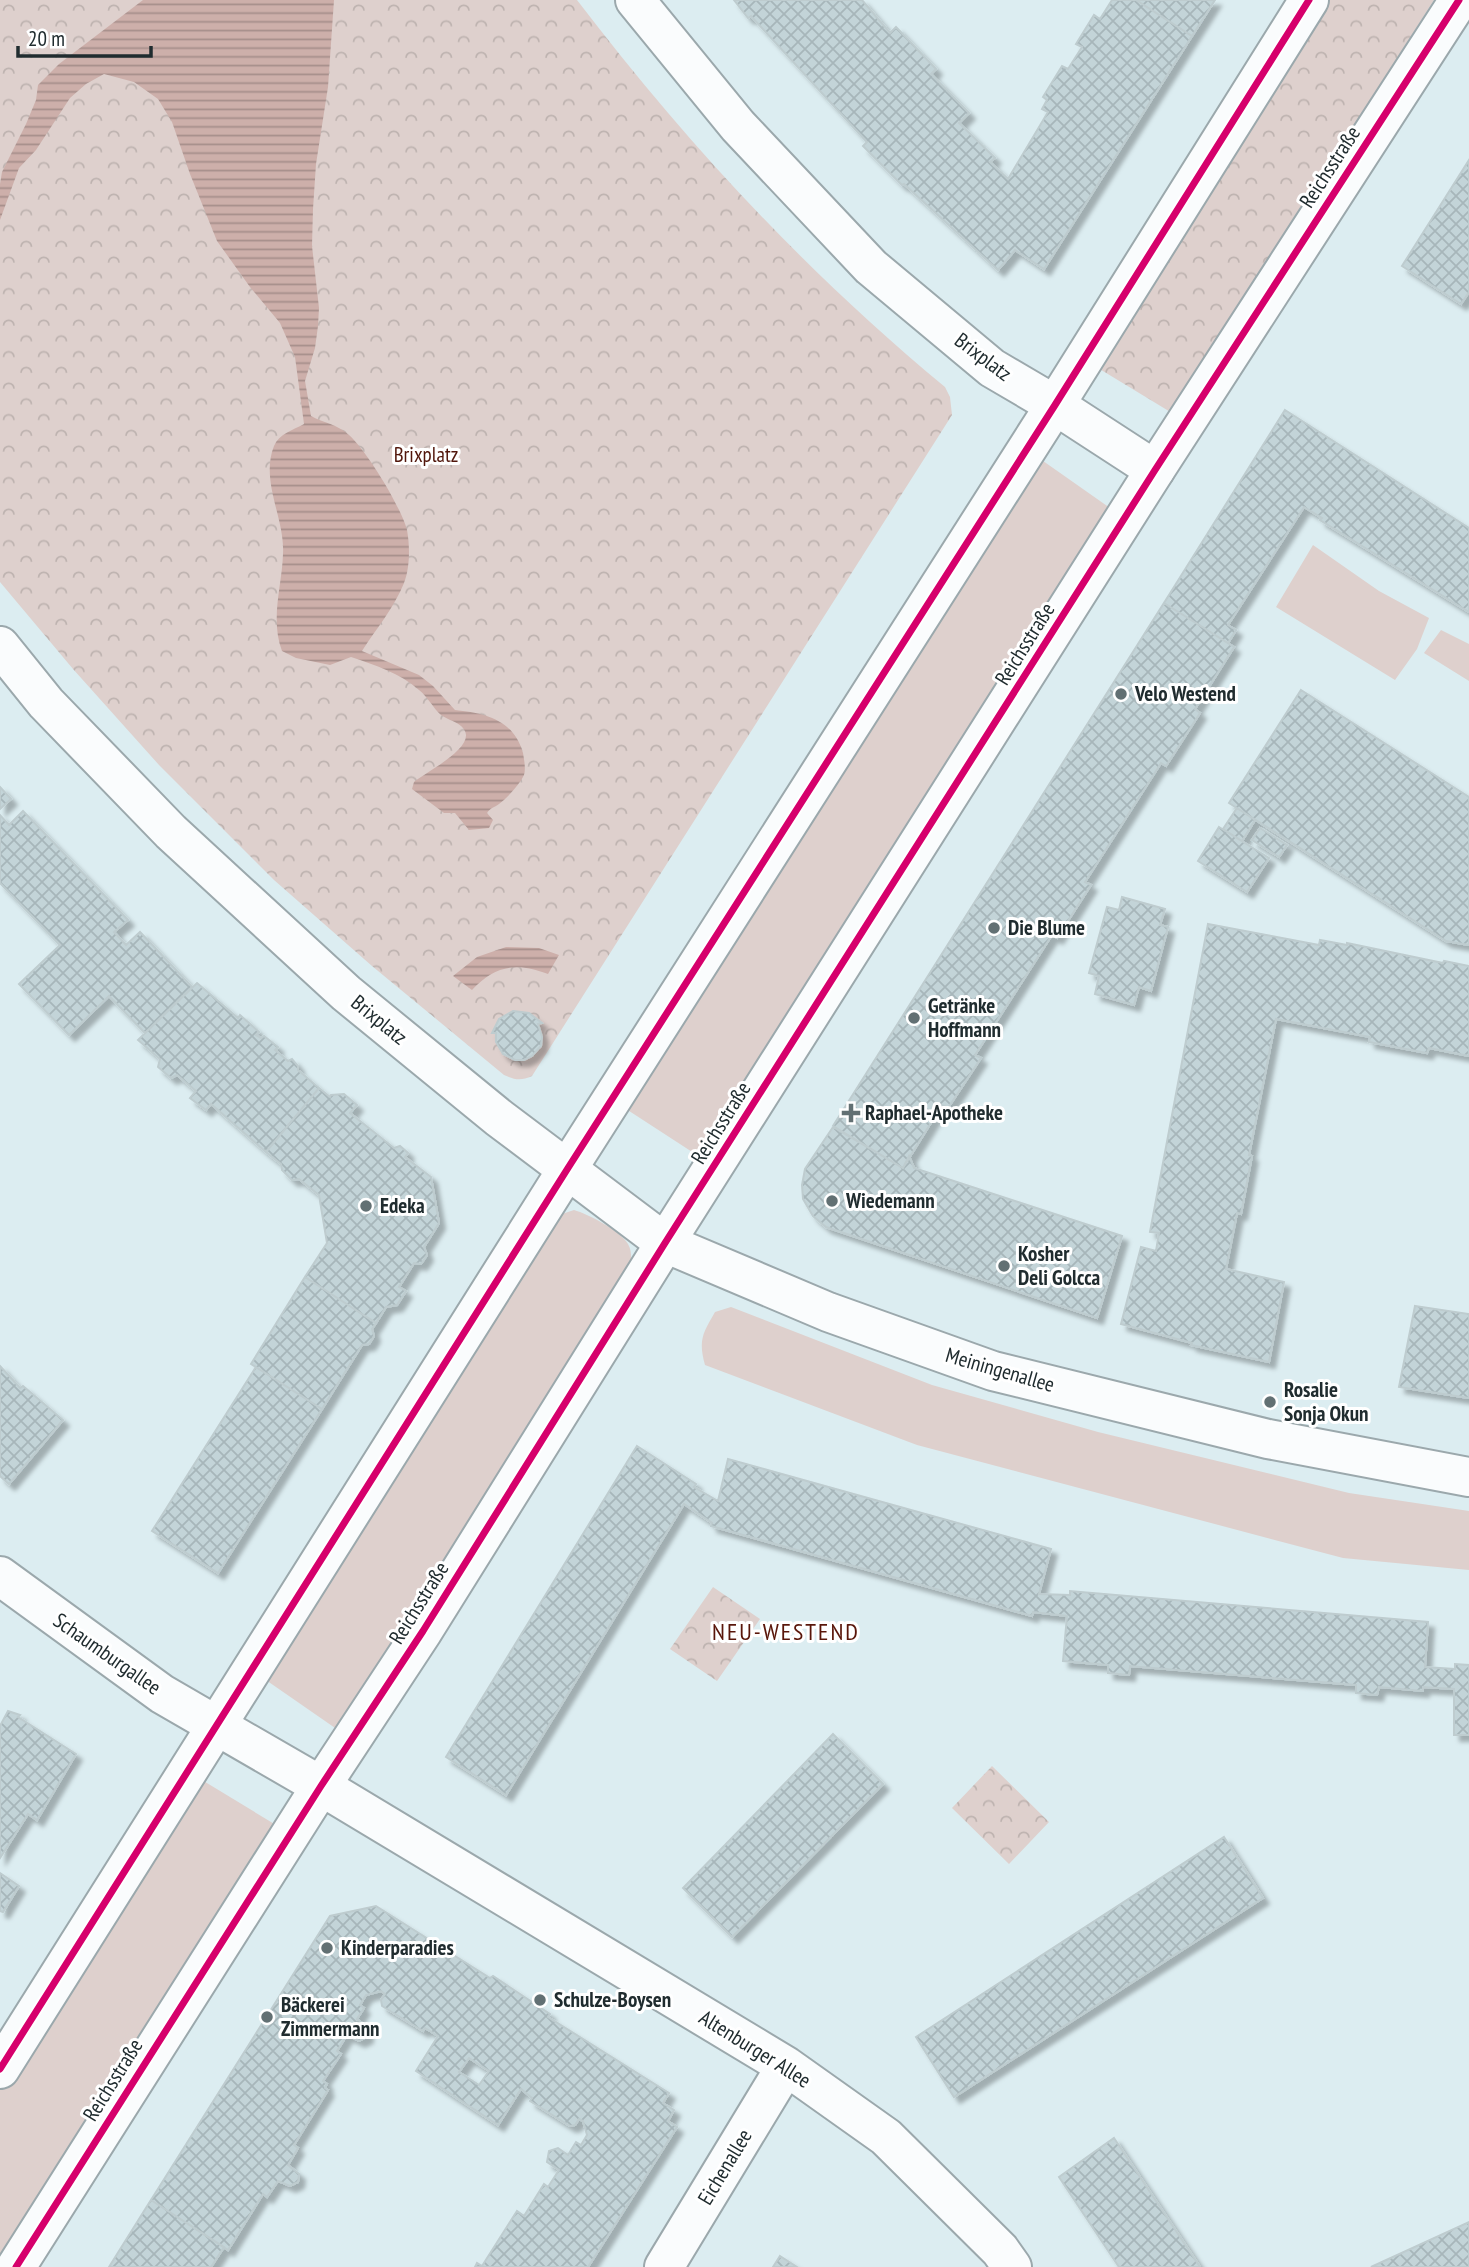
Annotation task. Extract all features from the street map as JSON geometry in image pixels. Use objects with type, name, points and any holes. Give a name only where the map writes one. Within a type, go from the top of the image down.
[{"type":"main road","name":"Brixplatz","points":[[635,0],[738,126],[871,267],[992,368],[1155,470]]},
{"type":"main road","points":[[0,2069],[1309,0]]},
{"type":"main road","name":"Reichsstraße","points":[[16,2267],[422,1631],[1155,470],[1459,0]]},
{"type":"main road","name":"Brixplatz","points":[[0,646],[46,703],[171,832],[346,993],[499,1118],[568,1168]]},
{"type":"main road","name":"Meiningenallee","points":[[568,1168],[665,1243],[828,1312],[993,1371],[1268,1439],[1469,1477]]},
{"type":"main road","name":"Schaumburgallee","points":[[0,1576],[162,1694],[321,1786]]},
{"type":"main road","name":"Altenburger Allee","points":[[321,1786],[786,2066],[886,2137],[1000,2250],[1012,2267]]},
{"type":"main road","name":"Eichenallee","points":[[664,2267],[786,2066]]},
{"type":"green space","name":"Brixplatz","points":[[0,0],[577,0],[661,105],[750,204],[844,298],[945,387],[950,397],[952,415],[532,1076],[518,1079],[504,1075],[372,966],[274,880],[159,765],[0,582]]},
{"type":"green space","points":[[1323,0],[1434,0],[1172,413],[1093,365]]},
{"type":"green space","points":[[1036,456],[1110,508],[703,1159],[623,1107]]},
{"type":"green space","points":[[1313,545],[1379,591],[1429,618],[1417,649],[1395,680],[1276,607]]},
{"type":"green space","points":[[1441,630],[1469,644],[1469,681],[1424,653]]},
{"type":"green space","points":[[574,1210],[619,1234],[630,1249],[631,1266],[338,1730],[263,1678],[559,1215]]},
{"type":"green space","points":[[731,1307],[932,1385],[1098,1432],[1349,1493],[1469,1511],[1469,1570],[1343,1558],[917,1445],[705,1365],[702,1343],[705,1331],[715,1312]]},
{"type":"green space","points":[[713,1587],[760,1619],[717,1681],[670,1649]]},
{"type":"green space","points":[[992,1766],[1049,1822],[1009,1864],[952,1808]]},
{"type":"green space","points":[[197,1777],[276,1825],[0,2260],[0,2089]]},
{"type":"shaded area","points":[[143,0],[334,0],[328,87],[316,164],[313,209],[312,246],[319,308],[315,348],[305,381],[311,416],[340,428],[356,443],[391,494],[407,530],[409,557],[404,583],[390,610],[362,651],[419,675],[455,710],[477,713],[497,720],[513,733],[519,742],[524,758],[524,775],[509,795],[487,813],[493,820],[489,828],[469,830],[455,813],[444,813],[412,789],[414,782],[460,748],[466,735],[463,728],[441,715],[412,684],[378,666],[351,657],[330,665],[296,658],[282,651],[277,615],[283,540],[271,486],[270,459],[279,438],[304,424],[295,357],[280,323],[217,241],[172,122],[158,99],[134,82],[104,74],[86,84],[70,98],[36,150],[19,168],[0,220],[2,172],[36,100],[38,85],[59,64]]},
{"type":"shaded area","points":[[506,947],[539,948],[559,955],[548,974],[526,968],[507,968],[489,975],[472,990],[453,976],[477,957]]},
{"type":"building","points":[[734,0],[862,0],[890,33],[896,27],[936,69],[931,74],[969,113],[959,123],[995,158],[990,162],[1008,179],[1048,112],[1042,109],[1047,100],[1043,97],[1062,66],[1068,69],[1082,47],[1076,44],[1094,15],[1100,19],[1112,0],[1136,0],[1192,36],[1044,269],[1015,250],[998,270],[902,185],[863,146],[867,142]]},
{"type":"building","points":[[1136,0],[1215,0],[1192,36]]},
{"type":"building","points":[[1469,160],[1469,292],[1461,304],[1402,266]]},
{"type":"building","points":[[1285,410],[1469,528],[1469,612],[1320,520],[1322,518],[1304,507],[1228,625],[1236,630],[1228,643],[1164,603]]},
{"type":"building","points":[[1164,603],[1234,647],[1195,709],[1200,713],[1166,766],[1161,763],[1085,882],[1091,885],[1057,938],[1052,935],[975,1055],[981,1058],[948,1108],[942,1105],[903,1168],[833,1126]]},
{"type":"building","points":[[1301,690],[1469,797],[1469,945],[1446,941],[1229,803]]},
{"type":"building","points":[[0,787],[11,799],[0,809]]},
{"type":"building","points":[[1237,808],[1255,820],[1242,841],[1223,829]]},
{"type":"building","points":[[23,811],[128,920],[114,932],[126,945],[140,932],[192,987],[145,1033],[109,996],[69,1035],[19,984],[60,945],[0,883],[0,815],[9,825]]},
{"type":"building","points":[[1219,827],[1269,858],[1247,892],[1198,861]]},
{"type":"building","points":[[1260,828],[1287,845],[1279,857],[1252,840]]},
{"type":"building","points":[[1122,897],[1165,909],[1160,925],[1168,927],[1151,991],[1139,987],[1134,1005],[1095,994],[1099,976],[1089,973],[1107,907],[1119,910]]},
{"type":"building","points":[[1208,924],[1319,945],[1320,940],[1347,943],[1469,966],[1469,1056],[1429,1048],[1427,1053],[1369,1042],[1370,1037],[1276,1019],[1249,1155],[1252,1156],[1241,1214],[1237,1213],[1226,1269],[1284,1282],[1269,1362],[1191,1345],[1192,1343],[1121,1324],[1141,1247],[1156,1251],[1159,1233],[1150,1232]]},
{"type":"building","points":[[197,983],[238,1018],[240,1015],[259,1032],[256,1035],[261,1038],[264,1036],[278,1047],[275,1050],[288,1061],[292,1059],[298,1070],[319,1088],[266,1152],[211,1104],[206,1110],[190,1098],[196,1091],[177,1075],[171,1078],[158,1067],[160,1059],[138,1040]]},
{"type":"building","points":[[513,1011],[529,1013],[542,1023],[538,1024],[542,1037],[541,1046],[524,1060],[515,1060],[503,1054],[496,1042],[496,1033],[492,1033],[499,1019]]},
{"type":"building","points":[[319,1088],[330,1097],[344,1094],[357,1105],[350,1113],[394,1148],[400,1146],[408,1153],[405,1157],[431,1177],[439,1223],[424,1247],[427,1255],[421,1264],[414,1263],[399,1287],[406,1291],[397,1305],[386,1307],[376,1323],[305,1277],[327,1243],[319,1195],[299,1179],[292,1180],[282,1170],[281,1164],[266,1152]]},
{"type":"building","points":[[833,1127],[903,1168],[909,1156],[914,1168],[1122,1236],[1097,1318],[826,1227],[813,1216],[803,1199],[802,1185],[805,1169]]},
{"type":"building","points":[[305,1277],[376,1323],[372,1329],[374,1336],[369,1344],[362,1345],[322,1409],[251,1364]]},
{"type":"building","points":[[1415,1306],[1469,1314],[1469,1398],[1399,1387]]},
{"type":"building","points":[[0,1366],[20,1388],[23,1386],[63,1420],[9,1484],[0,1476]]},
{"type":"building","points":[[256,1367],[322,1409],[218,1573],[152,1531]]},
{"type":"building","points":[[637,1446],[718,1501],[728,1459],[1051,1549],[1039,1594],[1070,1595],[1070,1591],[1428,1622],[1425,1667],[1455,1669],[1455,1664],[1469,1665],[1469,1735],[1454,1735],[1454,1689],[1423,1687],[1423,1691],[1379,1687],[1377,1695],[1356,1693],[1356,1685],[1130,1666],[1129,1675],[1108,1673],[1108,1665],[1063,1661],[1067,1616],[1033,1612],[1032,1616],[711,1526],[712,1523],[684,1504],[506,1795],[446,1757]]},
{"type":"building","points":[[8,1711],[20,1715],[18,1717],[76,1754],[37,1820],[28,1814],[0,1858],[0,1726]]},
{"type":"building","points":[[833,1734],[883,1784],[732,1937],[683,1888]]},
{"type":"building","points":[[1224,1837],[1263,1898],[954,2097],[916,2037]]},
{"type":"building","points":[[0,1873],[19,1886],[3,1912],[0,1911]]},
{"type":"building","points":[[376,1906],[490,1978],[493,1976],[550,2014],[548,2017],[669,2093],[663,2103],[674,2110],[668,2121],[677,2127],[588,2267],[475,2267],[477,2263],[482,2266],[517,2211],[524,2216],[544,2184],[548,2187],[559,2170],[547,2162],[549,2151],[558,2148],[568,2155],[576,2142],[581,2145],[587,2135],[583,2121],[579,2119],[575,2125],[570,2126],[530,2101],[532,2098],[521,2089],[498,2125],[416,2071],[438,2036],[425,2028],[423,2031],[382,2006],[381,2000],[385,1994],[381,1991],[366,1995],[360,2005],[364,2008],[357,2019],[367,2027],[367,2037],[359,2041],[347,2035],[337,2051],[341,2054],[323,2081],[328,2090],[294,2145],[298,2148],[288,2165],[299,2174],[298,2182],[290,2186],[278,2181],[267,2197],[263,2194],[228,2250],[151,2200],[330,1916]],"holes":[[[469,2058],[489,2071],[479,2085],[459,2072]]]},
{"type":"building","points":[[1114,2138],[1200,2267],[1119,2267],[1059,2177]]},
{"type":"building","points":[[151,2200],[224,2247],[211,2267],[109,2267]]},
{"type":"building","points":[[1469,2222],[1469,2267],[1371,2267]]},
{"type":"building","points":[[780,2256],[797,2267],[773,2267]]},
{"type":"cycle path","points":[[0,2069],[1309,0]]},
{"type":"cycle path","points":[[16,2267],[321,1786],[423,1631],[665,1243],[1155,470],[1459,0]]},
{"type":"place","name":"Velo Westend","points":[[1121,694]]},
{"type":"place","name":"Die Blume","points":[[994,928]]},
{"type":"place","name":"Getränke Hoffmann","points":[[914,1018]]},
{"type":"place","name":"Raphael-Apotheke","points":[[851,1113]]},
{"type":"place","name":"Wiedemann","points":[[832,1201]]},
{"type":"place","name":"Edeka","points":[[366,1206]]},
{"type":"place","name":"Kosher Deli Golcca","points":[[1004,1266]]},
{"type":"place","name":"Rosalie Sonja Okun","points":[[1270,1402]]},
{"type":"place","name":"Kinderparadies","points":[[327,1948]]},
{"type":"place","name":"Schulze-Boysen","points":[[540,2000]]},
{"type":"place","name":"Bäckerei Zimmermann","points":[[267,2017]]},
{"type":"district","name":"NEU-WESTEND","points":[[786,1632]]}]
